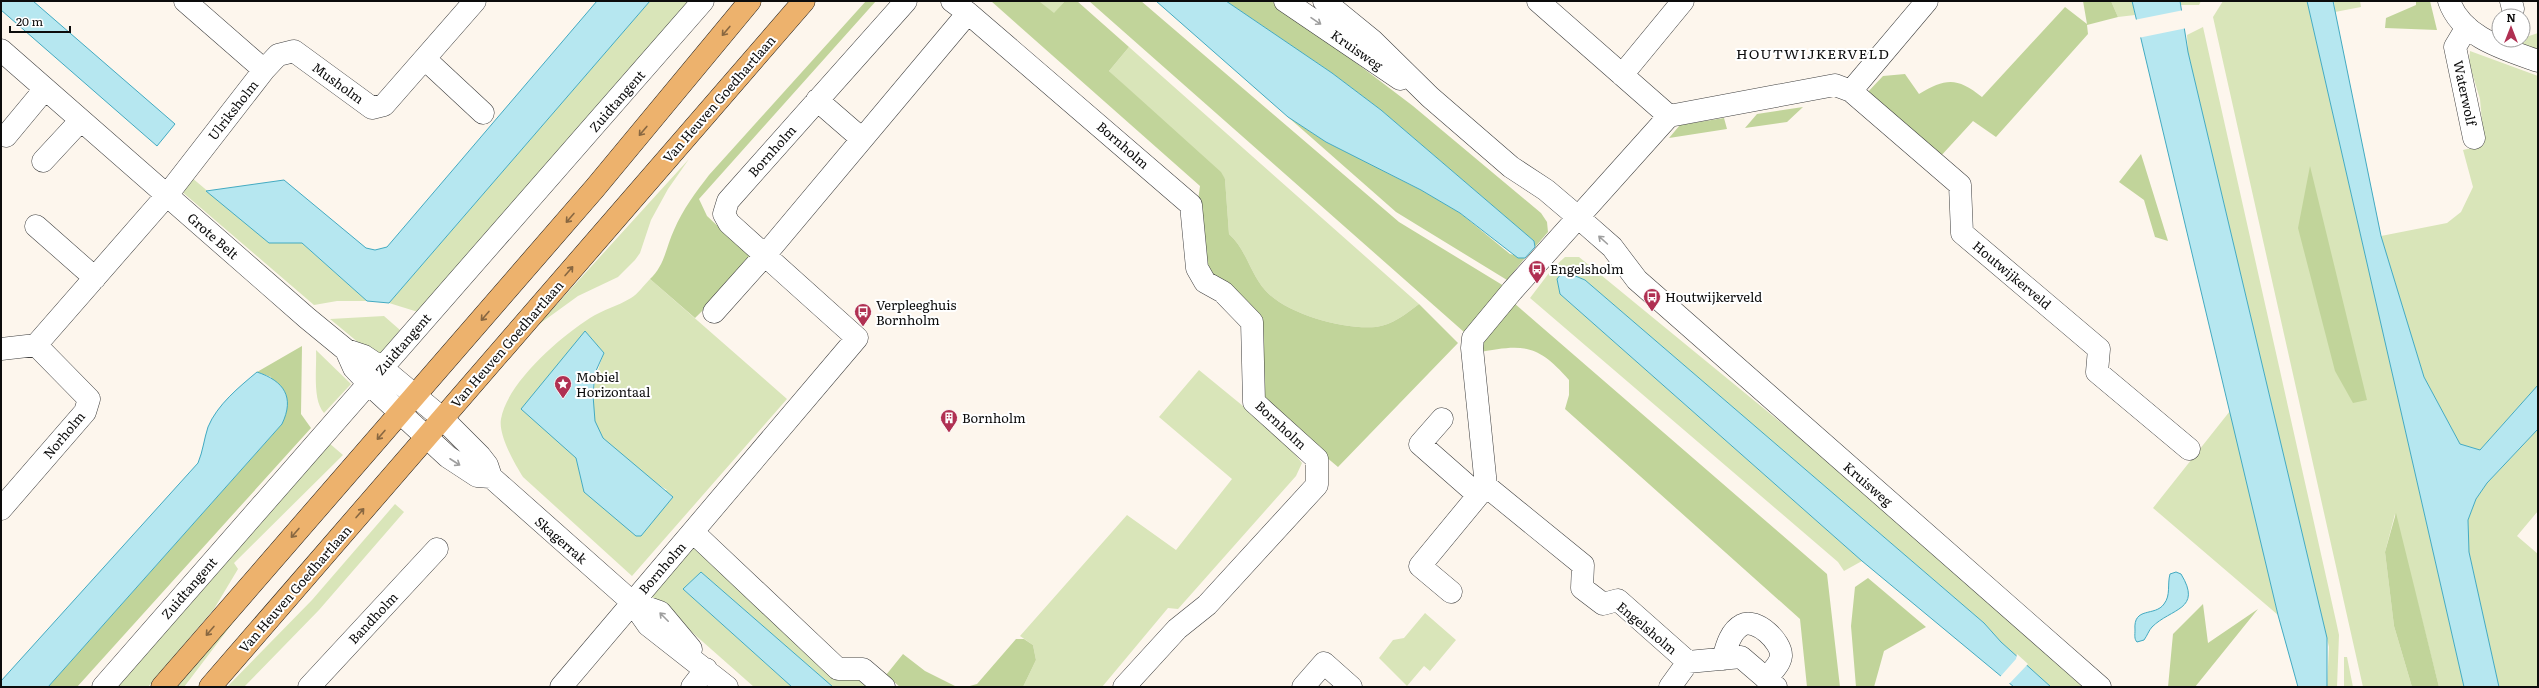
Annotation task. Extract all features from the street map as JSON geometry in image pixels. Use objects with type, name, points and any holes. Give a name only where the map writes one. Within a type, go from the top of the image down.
[{"type":"main road","points":[[162,687],[595,188],[750,1]]},
{"type":"main road","name":"Van Heuven Goedhartlaan","points":[[210,687],[804,1]]},
{"type":"street","name":"Ulriksholm","points":[[167,195],[264,70],[185,1]]},
{"type":"street","name":"Musholm","points":[[264,70],[278,55],[294,51],[372,108],[384,105],[475,1]]},
{"type":"street","name":"Zuidtangent","points":[[103,687],[703,1]]},
{"type":"street","name":"Bornholm","points":[[632,602],[857,338],[729,223],[724,214],[728,201],[906,1]]},
{"type":"street","name":"Kruisweg","points":[[1286,1],[1379,67],[1430,97]]},
{"type":"street","name":"Kruisweg","points":[[1324,1],[1369,38],[1430,97],[1511,168],[1546,190],[1574,224],[1612,247],[1637,280],[2100,687]]},
{"type":"street","points":[[1450,592],[1420,566],[1482,491],[1472,348],[1473,338],[1512,291],[1574,224],[1669,116],[1538,1]]},
{"type":"street","points":[[1622,75],[1683,1]]},
{"type":"street","points":[[1850,91],[1927,1]]},
{"type":"street","points":[[2449,1],[2467,27],[2498,47],[2538,61]]},
{"type":"street","points":[[714,312],[765,255],[862,139],[960,7]]},
{"type":"street","name":"Bornholm","points":[[960,7],[1190,205],[1197,268],[1205,282],[1223,292],[1252,322],[1254,402],[1318,459],[1317,485],[1207,605],[1177,629],[1124,687]]},
{"type":"street","name":"Waterwolf","points":[[2467,27],[2455,47],[2474,138]]},
{"type":"street","name":"Grote Belt","points":[[1,50],[346,350],[364,356],[375,376],[400,413],[426,436]]},
{"type":"street","points":[[425,59],[483,113]]},
{"type":"street","name":"Houtwijkerveld","points":[[1669,116],[1835,85],[1850,91],[1960,185],[1962,233],[2099,348],[2097,372],[2189,449]]},
{"type":"street","points":[[6,136],[45,89]]},
{"type":"street","points":[[817,100],[862,139]]},
{"type":"street","points":[[43,162],[81,120]]},
{"type":"street","points":[[1,349],[36,345],[167,195]]},
{"type":"street","points":[[36,226],[95,278]]},
{"type":"street","name":"Norholm","points":[[1,509],[85,412],[89,399],[36,345]]},
{"type":"street","name":"Grote Belt","points":[[375,376],[415,395],[442,418]]},
{"type":"street","name":"Skagerrak","points":[[442,418],[487,465],[491,477],[632,602],[648,625],[727,687]]},
{"type":"street","name":"Engelsholm","points":[[1442,419],[1420,444],[1583,565],[1582,588],[1603,604],[1618,600],[1688,662],[1670,687]]},
{"type":"street","name":"Skagerrak","points":[[426,436],[448,457],[477,476],[491,477]]},
{"type":"street","points":[[693,532],[838,669],[863,669],[884,687]]},
{"type":"street","name":"Bandholm","points":[[309,687],[437,549]]},
{"type":"street","points":[[561,687],[632,602]]},
{"type":"street","points":[[1688,662],[1741,658],[1771,683],[1781,654],[1776,641],[1758,626],[1749,623],[1741,625],[1728,640],[1723,659]]},
{"type":"street","points":[[1303,687],[1324,664],[1351,687]]},
{"type":"street","points":[[692,687],[706,669]]},
{"type":"green space","points":[[650,1],[696,1],[418,312],[389,303]]},
{"type":"green space","points":[[866,1],[876,1],[699,199],[707,216],[754,260],[695,318],[650,279],[655,274],[662,262],[671,236],[681,215],[709,175]]},
{"type":"green space","points":[[991,1],[1039,1],[1054,13],[1065,1],[1077,1],[1129,47],[1109,71],[1221,172],[1225,179],[1229,234],[1240,247],[1255,276],[1265,290],[1274,299],[1316,319],[1348,326],[1363,327],[1376,327],[1388,324],[1419,304],[1458,343],[1338,467],[1256,398],[1254,314],[1211,276],[1196,215],[1200,186]]},
{"type":"green space","points":[[1039,1],[1065,1],[1054,14]]},
{"type":"green space","points":[[1089,1],[1141,1],[1399,222],[1504,286],[1464,332]]},
{"type":"green space","points":[[1226,1],[1271,1],[1297,18],[1413,106],[1541,213],[1547,222],[1548,232],[1535,247],[1534,241],[1381,110],[1332,73]]},
{"type":"green space","points":[[2083,1],[2111,1],[2118,17],[2087,25],[2088,34],[1996,137],[1973,121],[1939,158],[1866,94],[1883,76],[1905,74],[1919,94],[1937,85],[1951,82],[1965,86],[1982,97],[2065,7],[2087,24]]},
{"type":"green space","points":[[2111,1],[2132,1],[2135,15],[2118,17]]},
{"type":"green space","points":[[2180,1],[2201,1],[2199,5],[2181,5]]},
{"type":"green space","points":[[2223,1],[2307,1],[2464,687],[2439,687],[2395,514],[2385,552],[2394,626],[2412,687],[2363,687],[2213,17]]},
{"type":"green space","points":[[2334,1],[2360,1],[2361,7],[2335,12]]},
{"type":"green space","points":[[2416,1],[2430,1],[2437,30],[2385,28],[2386,18],[2416,5]]},
{"type":"green space","points":[[2203,27],[2339,635],[2337,687],[2327,687],[2329,647],[2188,52],[2187,35]]},
{"type":"green space","points":[[2538,33],[2538,53],[2522,48],[2531,48],[2531,35]]},
{"type":"green space","points":[[1129,47],[1419,304],[1388,324],[1376,327],[1363,327],[1348,326],[1316,319],[1274,299],[1265,290],[1255,276],[1240,247],[1229,234],[1225,179],[1109,71]]},
{"type":"green space","points":[[2470,51],[2538,76],[2538,385],[2480,450],[2460,444],[2424,377],[2381,236],[2447,223],[2461,212],[2473,187],[2463,150],[2484,145],[2480,99],[2469,63]]},
{"type":"green space","points":[[1803,107],[1787,122],[1745,128],[1757,114]]},
{"type":"green space","points":[[1288,117],[1326,142],[1421,190],[1460,213],[1510,254],[1525,258],[1507,280],[1396,212]]},
{"type":"green space","points":[[1724,118],[1727,129],[1669,138],[1680,125]]},
{"type":"green space","points":[[2141,154],[2168,241],[2155,237],[2144,200],[2119,182]]},
{"type":"green space","points":[[689,159],[668,189],[651,220],[640,253],[635,260],[618,277],[578,296],[538,325]]},
{"type":"green space","points":[[2310,166],[2367,400],[2353,403],[2335,371],[2298,228]]},
{"type":"green space","points":[[191,177],[269,243],[302,243],[367,301],[337,301],[314,305],[180,190]]},
{"type":"green space","points":[[1565,257],[1579,257],[1906,525],[2086,687],[2051,687],[2001,642],[1984,623],[1585,280],[1573,275],[1561,274],[1557,279],[1560,294],[1862,561],[1844,571],[1838,562],[1530,298],[1552,269]]},
{"type":"green space","points":[[650,279],[787,399],[632,576],[523,477],[505,441],[502,433],[501,419],[505,405],[513,391],[536,362],[578,326],[590,318],[634,296]],"holes":[[[585,331],[604,353],[597,373],[593,396],[594,418],[597,428],[603,438],[611,446],[651,479],[667,490],[584,492],[576,458]]]},
{"type":"green space","points":[[1514,303],[1827,574],[1840,687],[1807,687],[1800,619],[1565,409],[1569,395],[1569,380],[1558,368],[1538,353],[1528,349],[1505,348],[1476,353],[1476,348]]},
{"type":"green space","points":[[384,316],[400,330],[377,358],[330,319]]},
{"type":"green space","points":[[302,346],[301,414],[311,428],[77,687],[48,687],[282,424],[271,377],[257,372]]},
{"type":"green space","points":[[316,350],[351,384],[324,413],[320,407],[316,392]]},
{"type":"green space","points":[[1199,370],[1281,437],[1302,463],[1296,476],[1178,609],[1168,608],[1102,687],[1023,687],[1036,660],[1033,645],[1020,636],[1127,515],[1176,550],[1232,479],[1159,417]]},
{"type":"green space","points":[[2230,411],[2278,615],[2153,508]]},
{"type":"green space","points":[[2538,429],[2538,511],[2517,536],[2538,554],[2538,687],[2499,687],[2469,552],[2468,520],[2476,499],[2487,483]]},
{"type":"green space","points":[[329,443],[343,455],[234,563],[238,569],[214,609],[148,687],[116,687]]},
{"type":"green space","points":[[395,504],[404,512],[319,610],[244,687],[227,687],[312,600]]},
{"type":"green space","points":[[2396,513],[2439,687],[2412,687],[2394,626],[2385,552]]},
{"type":"green space","points":[[698,542],[877,687],[833,687],[701,572],[683,589],[792,687],[754,687],[651,596]]},
{"type":"green space","points":[[267,578],[184,687],[169,687]]},
{"type":"green space","points":[[1868,578],[1926,627],[1884,651],[1874,687],[1856,687],[1851,626],[1855,587]]},
{"type":"green space","points":[[2203,604],[2208,643],[2258,609],[2195,687],[2168,687],[2173,634]]},
{"type":"green space","points":[[1425,613],[1456,640],[1430,671],[1424,666],[1407,686],[1379,658],[1393,640],[1404,638]]},
{"type":"green space","points":[[1016,639],[1024,639],[1033,645],[1036,660],[1023,687],[966,687],[977,684]]},
{"type":"green space","points":[[903,654],[925,671],[957,687],[900,687],[886,675]]},
{"type":"green space","points":[[2344,657],[2347,657],[2353,687],[2344,687]]},
{"type":"water","points":[[1,1],[33,1],[175,124],[157,146],[1,10]]},
{"type":"water","points":[[597,1],[650,1],[389,303],[367,301],[302,243],[269,243],[206,191],[284,180],[366,248],[375,250],[387,247]]},
{"type":"water","points":[[1156,1],[1226,1],[1332,73],[1381,110],[1534,241],[1535,247],[1525,258],[1518,258],[1460,213],[1421,190],[1326,142],[1288,117]]},
{"type":"water","points":[[2132,1],[2180,1],[2188,52],[2327,638],[2327,687],[2298,687],[2278,615]]},
{"type":"water","points":[[2307,1],[2333,1],[2381,236],[2424,377],[2460,444],[2480,450],[2538,385],[2538,429],[2487,483],[2476,499],[2468,520],[2469,552],[2499,687],[2464,687]]},
{"type":"water","points":[[1561,274],[1573,275],[1585,280],[1984,623],[2001,642],[2051,687],[2014,687],[1862,561],[1560,294],[1557,279]]},
{"type":"water","points":[[585,331],[604,353],[595,373],[593,395],[595,421],[603,438],[673,497],[641,536],[636,536],[584,492],[576,458],[521,409]]},
{"type":"water","points":[[257,372],[274,380],[284,391],[287,398],[287,406],[282,424],[48,687],[1,687],[1,681],[198,463],[208,427],[217,411],[229,397]]},
{"type":"water","points":[[701,572],[833,687],[792,687],[683,589]]},
{"type":"water","points":[[2176,572],[2181,574],[2187,586],[2187,602],[2152,627],[2144,640],[2137,642],[2135,640],[2135,623],[2137,618],[2145,613],[2160,608],[2164,604],[2168,593],[2170,574]]},
{"type":"pier","points":[[2184,10],[2187,28],[2138,38],[2134,20]]},
{"type":"pier","points":[[2017,654],[2028,664],[2008,685],[2000,677],[2016,659]]},
{"type":"place","name":"Engelsholm","points":[[1537,284]]},
{"type":"place","name":"Houtwijkerveld","points":[[1652,312]]},
{"type":"place","name":"Verpleeghuis Bornholm","points":[[863,327]]},
{"type":"place","name":"Mobiel Horizontaal","points":[[563,399]]},
{"type":"place","name":"Bornholm","points":[[949,433]]},
{"type":"district","name":"HOUTWIJKERVELD","points":[[1813,54]]}]
